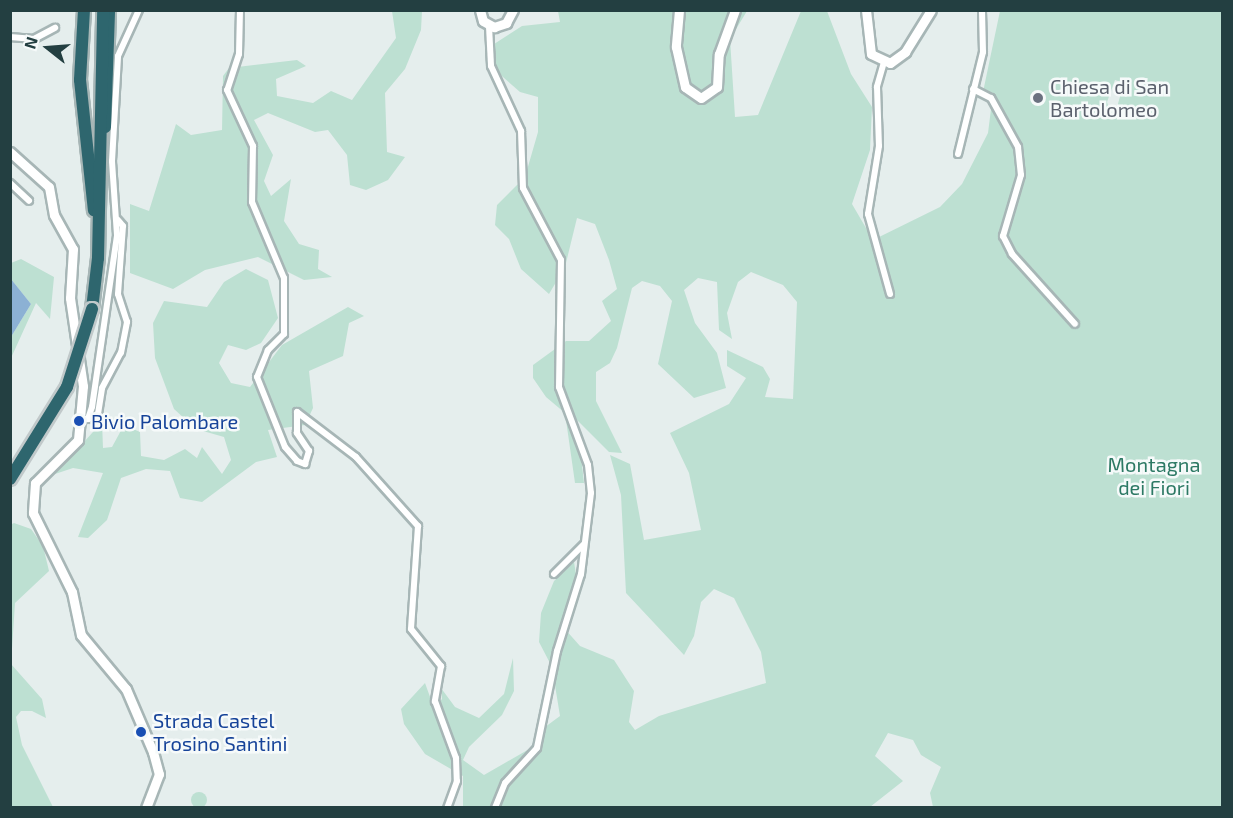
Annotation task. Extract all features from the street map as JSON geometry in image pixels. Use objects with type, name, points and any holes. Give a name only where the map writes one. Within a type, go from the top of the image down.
[{"type":"highway","points":[[84,10],[80,80],[89,189],[99,229]]},
{"type":"highway","points":[[10,479],[66,387],[92,309],[99,229],[99,61],[107,12]]},
{"type":"highway","points":[[99,191],[107,12]]},
{"type":"street","points":[[139,10],[118,56],[112,161],[118,220],[85,419],[70,452],[35,483],[33,513],[72,592],[81,635],[117,674],[153,752],[159,774],[146,807]]},
{"type":"street","points":[[240,10],[239,54],[226,86],[253,146],[252,202],[284,278],[284,334],[268,350],[257,377],[285,447],[297,461],[305,464],[309,451],[297,433],[297,412],[356,457],[418,526],[411,629],[441,666],[435,701],[456,758],[457,781],[447,807]]},
{"type":"street","points":[[480,10],[489,26],[490,66],[521,131],[523,188],[561,260],[564,337],[557,368],[588,465],[585,542],[537,748],[505,783],[495,807]]},
{"type":"street","points":[[489,26],[503,25],[513,10]]},
{"type":"street","points":[[679,10],[676,47],[685,87],[701,98],[717,87],[719,54],[735,10]]},
{"type":"street","points":[[866,10],[868,49],[884,62],[895,61],[905,52],[931,10]]},
{"type":"street","points":[[958,154],[983,52],[982,10]]},
{"type":"street","points":[[10,37],[34,39],[55,28]]},
{"type":"street","points":[[884,62],[877,87],[879,146],[867,214],[890,294]]},
{"type":"street","points":[[973,89],[991,98],[1018,147],[1022,175],[1003,236],[1012,254],[1075,324]]},
{"type":"street","points":[[10,152],[49,187],[54,215],[73,249],[74,323],[85,419]]},
{"type":"street","points":[[10,183],[29,201]]},
{"type":"street","points":[[85,419],[98,414],[102,388],[122,352],[127,324],[118,294],[123,226],[118,220]]},
{"type":"street","points":[[554,574],[585,542]]},
{"type":"green space","points":[[392,11],[422,11],[421,30],[405,69],[385,93],[387,152],[405,157],[388,180],[366,190],[350,185],[347,155],[328,130],[315,132],[268,113],[254,120],[273,155],[264,181],[271,196],[291,179],[284,221],[299,244],[319,250],[318,269],[332,277],[304,280],[258,257],[205,270],[173,289],[130,273],[130,204],[149,211],[176,124],[191,135],[222,130],[223,76],[229,68],[297,60],[306,66],[276,79],[277,96],[313,103],[331,91],[352,100],[396,38]]},
{"type":"green space","name":"Montagna dei Fiori","points":[[558,11],[747,11],[730,39],[735,117],[758,115],[801,11],[827,11],[851,74],[872,107],[870,150],[852,204],[873,240],[940,207],[962,184],[988,133],[991,109],[983,92],[1000,11],[1222,11],[1222,807],[933,807],[930,793],[941,767],[921,755],[913,740],[888,733],[875,756],[903,781],[870,807],[463,807],[463,776],[425,754],[404,724],[401,709],[425,683],[434,708],[442,699],[441,688],[455,707],[479,718],[504,694],[513,658],[514,691],[502,715],[469,747],[463,760],[484,775],[531,748],[541,730],[560,716],[552,667],[539,642],[541,613],[554,581],[574,562],[577,580],[564,628],[580,646],[614,660],[634,691],[629,722],[635,730],[659,716],[766,683],[761,652],[734,598],[714,589],[701,602],[694,636],[684,655],[626,593],[621,495],[610,455],[630,464],[644,540],[701,530],[689,473],[670,433],[729,404],[746,378],[727,366],[727,350],[763,367],[770,379],[765,397],[793,399],[797,302],[783,285],[751,272],[738,282],[727,313],[732,339],[719,330],[717,282],[698,278],[684,290],[695,323],[717,353],[726,388],[694,398],[658,364],[672,301],[660,286],[642,281],[632,288],[617,348],[610,363],[596,372],[596,401],[622,453],[609,452],[577,420],[584,483],[575,483],[565,413],[546,397],[533,378],[533,365],[566,341],[589,341],[611,321],[602,301],[617,289],[609,260],[595,224],[577,218],[565,267],[549,294],[521,269],[509,239],[495,225],[497,205],[525,177],[538,132],[538,97],[520,92],[494,69],[491,46],[522,26],[560,22]],"holes":[[[1115,80],[1124,83],[1117,107],[1131,111],[1131,119],[1110,112],[1107,102]]]},
{"type":"green space","points":[[21,259],[54,277],[50,319],[36,303],[11,358],[11,337],[31,304],[11,279],[11,263]]},
{"type":"green space","points":[[246,269],[268,280],[278,318],[261,343],[246,350],[228,345],[219,363],[231,383],[250,387],[282,345],[348,307],[364,316],[349,323],[343,356],[309,371],[313,408],[305,425],[268,430],[277,457],[256,462],[202,502],[180,498],[170,471],[146,469],[121,478],[107,520],[88,538],[78,537],[103,473],[73,468],[55,474],[102,422],[103,448],[112,447],[124,425],[140,432],[141,456],[164,460],[185,449],[197,458],[202,447],[222,474],[231,460],[224,437],[196,429],[174,409],[155,358],[153,323],[164,301],[207,307],[224,282]]},
{"type":"green space","points":[[14,523],[31,529],[43,546],[49,571],[15,603],[11,664],[42,699],[46,718],[32,711],[21,711],[16,717],[22,745],[53,807],[11,807],[10,525]]},
{"type":"green space","points":[[196,792],[202,792],[207,800],[205,806],[196,808],[191,803],[191,797]]},
{"type":"water","points":[[11,279],[31,304],[10,337]]},
{"type":"place","name":"Chiesa di San Bartolomeo","points":[[1038,98]]},
{"type":"place","name":"Bivio Palombare","points":[[79,421]]},
{"type":"place","name":"Strada Castel Trosino Santini","points":[[141,732]]}]
